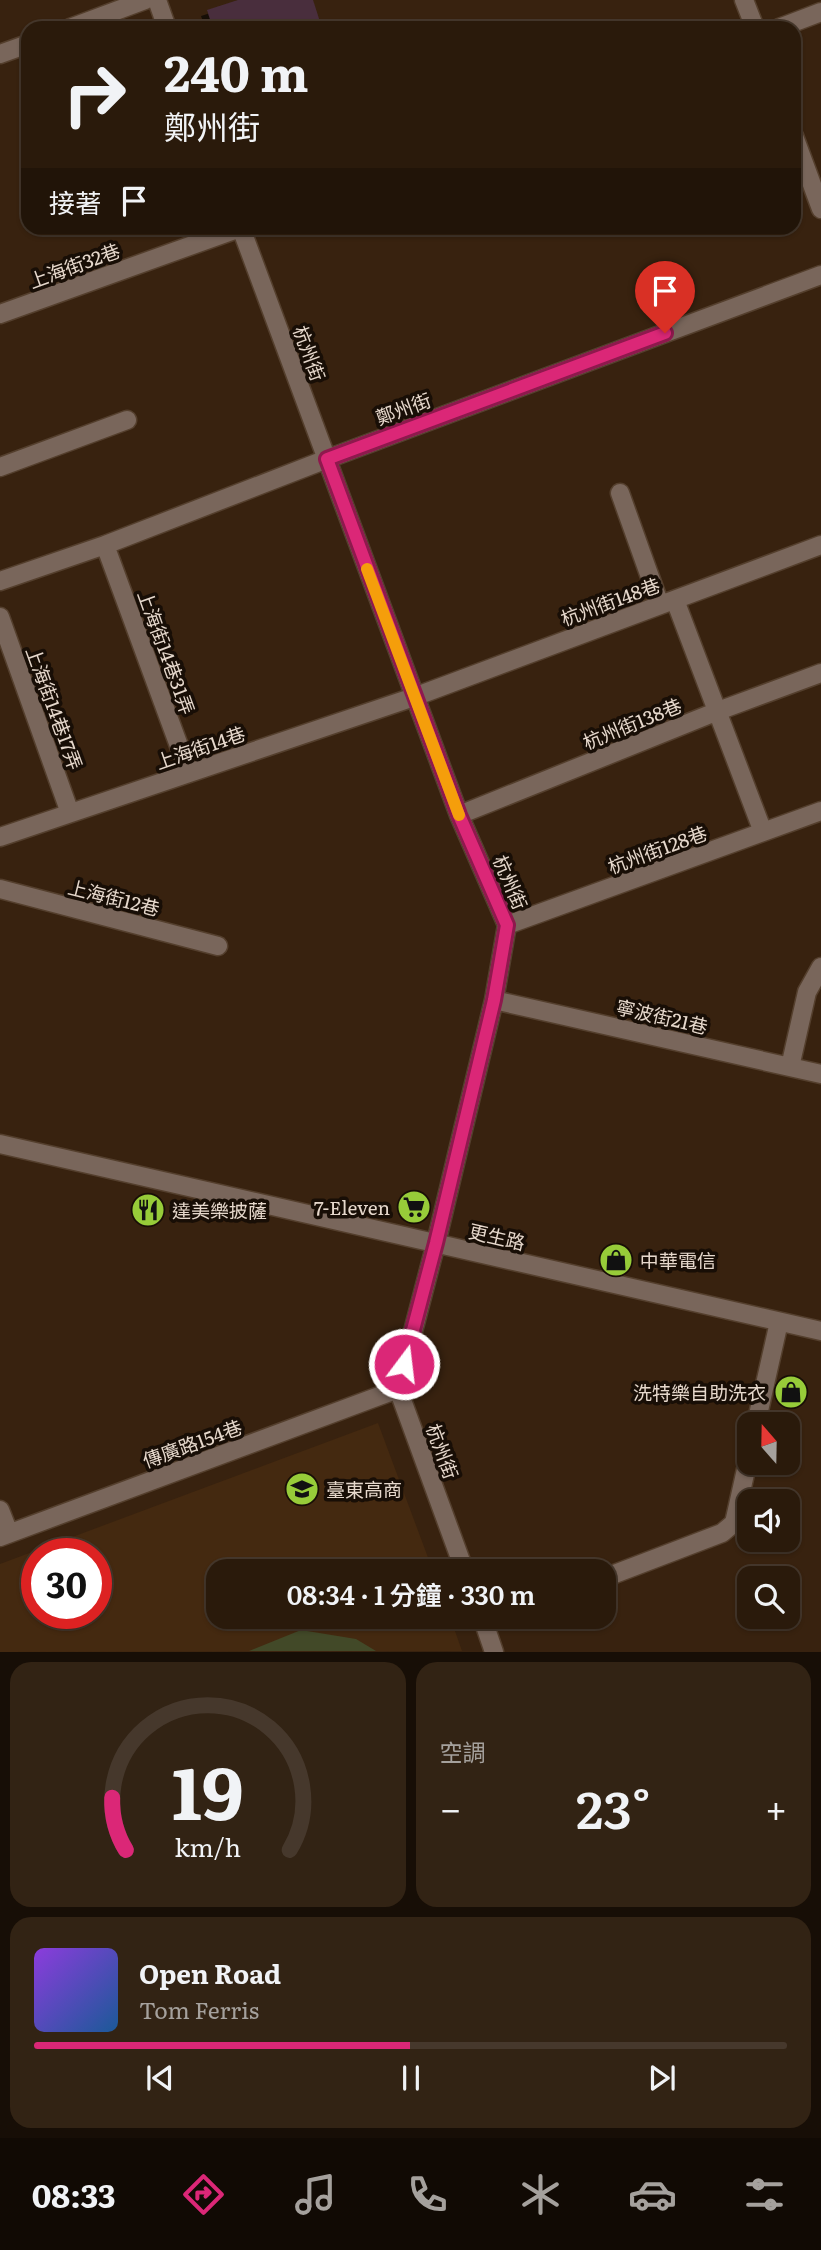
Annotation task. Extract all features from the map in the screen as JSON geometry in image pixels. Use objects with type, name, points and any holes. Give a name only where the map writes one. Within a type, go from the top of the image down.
[{"type":"street","points":[[89,21],[145,0]]},
{"type":"street","points":[[157,0],[164,21]]},
{"type":"street","points":[[744,0],[752,21]]},
{"type":"street","points":[[797,21],[821,12]]},
{"type":"street","points":[[0,53],[21,46]]},
{"type":"street","points":[[801,155],[821,209]]},
{"type":"street","name":"上海街32巷","points":[[0,314],[221,235]]},
{"type":"street","name":"杭州街","points":[[244,235],[459,815],[507,925],[494,1000],[398,1389],[460,1559]]},
{"type":"street","name":"鄭州街","points":[[0,581],[106,545],[327,459],[821,275]]},
{"type":"street","points":[[0,467],[127,420]]},
{"type":"street","points":[[620,493],[718,711],[763,832]]},
{"type":"street","name":"上海街14巷31弄","points":[[106,545],[189,773]]},
{"type":"street","name":"杭州街148巷","points":[[414,697],[821,545]]},
{"type":"street","name":"上海街14巷17弄","points":[[0,617],[70,813]]},
{"type":"street","name":"杭州街138巷","points":[[459,815],[718,711],[821,673]]},
{"type":"street","name":"上海街14巷","points":[[0,837],[414,697]]},
{"type":"street","name":"杭州街128巷","points":[[507,925],[821,811]]},
{"type":"street","name":"上海街12巷","points":[[0,889],[218,946]]},
{"type":"street","points":[[790,1067],[807,992],[821,967]]},
{"type":"street","name":"寧波街21巷","points":[[494,1000],[821,1074]]},
{"type":"street","name":"更生路","points":[[0,1144],[821,1331]]},
{"type":"street","points":[[759,1412],[779,1322]]},
{"type":"street","name":"傳廣路154巷","points":[[5,1535],[398,1389]]},
{"type":"street","points":[[616,1573],[722,1532],[734,1522],[745,1475]]},
{"type":"street","points":[[0,1510],[5,1535]]},
{"type":"street","points":[[486,1629],[494,1651]]},
{"type":"shaded area","name":"臺東高商","points":[[378,1423],[429,1559],[206,1559],[206,1629],[454,1629],[462,1651],[0,1652],[0,1564],[21,1556],[21,1629],[112,1629],[112,1538],[70,1538]]},
{"type":"green space","points":[[301,1630],[356,1639],[376,1651],[249,1651]]},
{"type":"building","points":[[238,0],[313,0],[320,21],[211,21],[207,10]]},
{"type":"slow traffic","points":[[367,569],[459,815]]},
{"type":"place","name":"7-Eleven","points":[[414,1207]]},
{"type":"place","name":"達美樂披薩","points":[[148,1210]]},
{"type":"place","name":"中華電信","points":[[616,1260]]},
{"type":"place","name":"洗特樂自助洗衣","points":[[791,1392]]},
{"type":"place","name":"臺東高商","points":[[302,1489]]},
{"type":"route","points":[[404,1364],[494,1000],[507,925],[459,815],[327,459],[665,333]]}]
